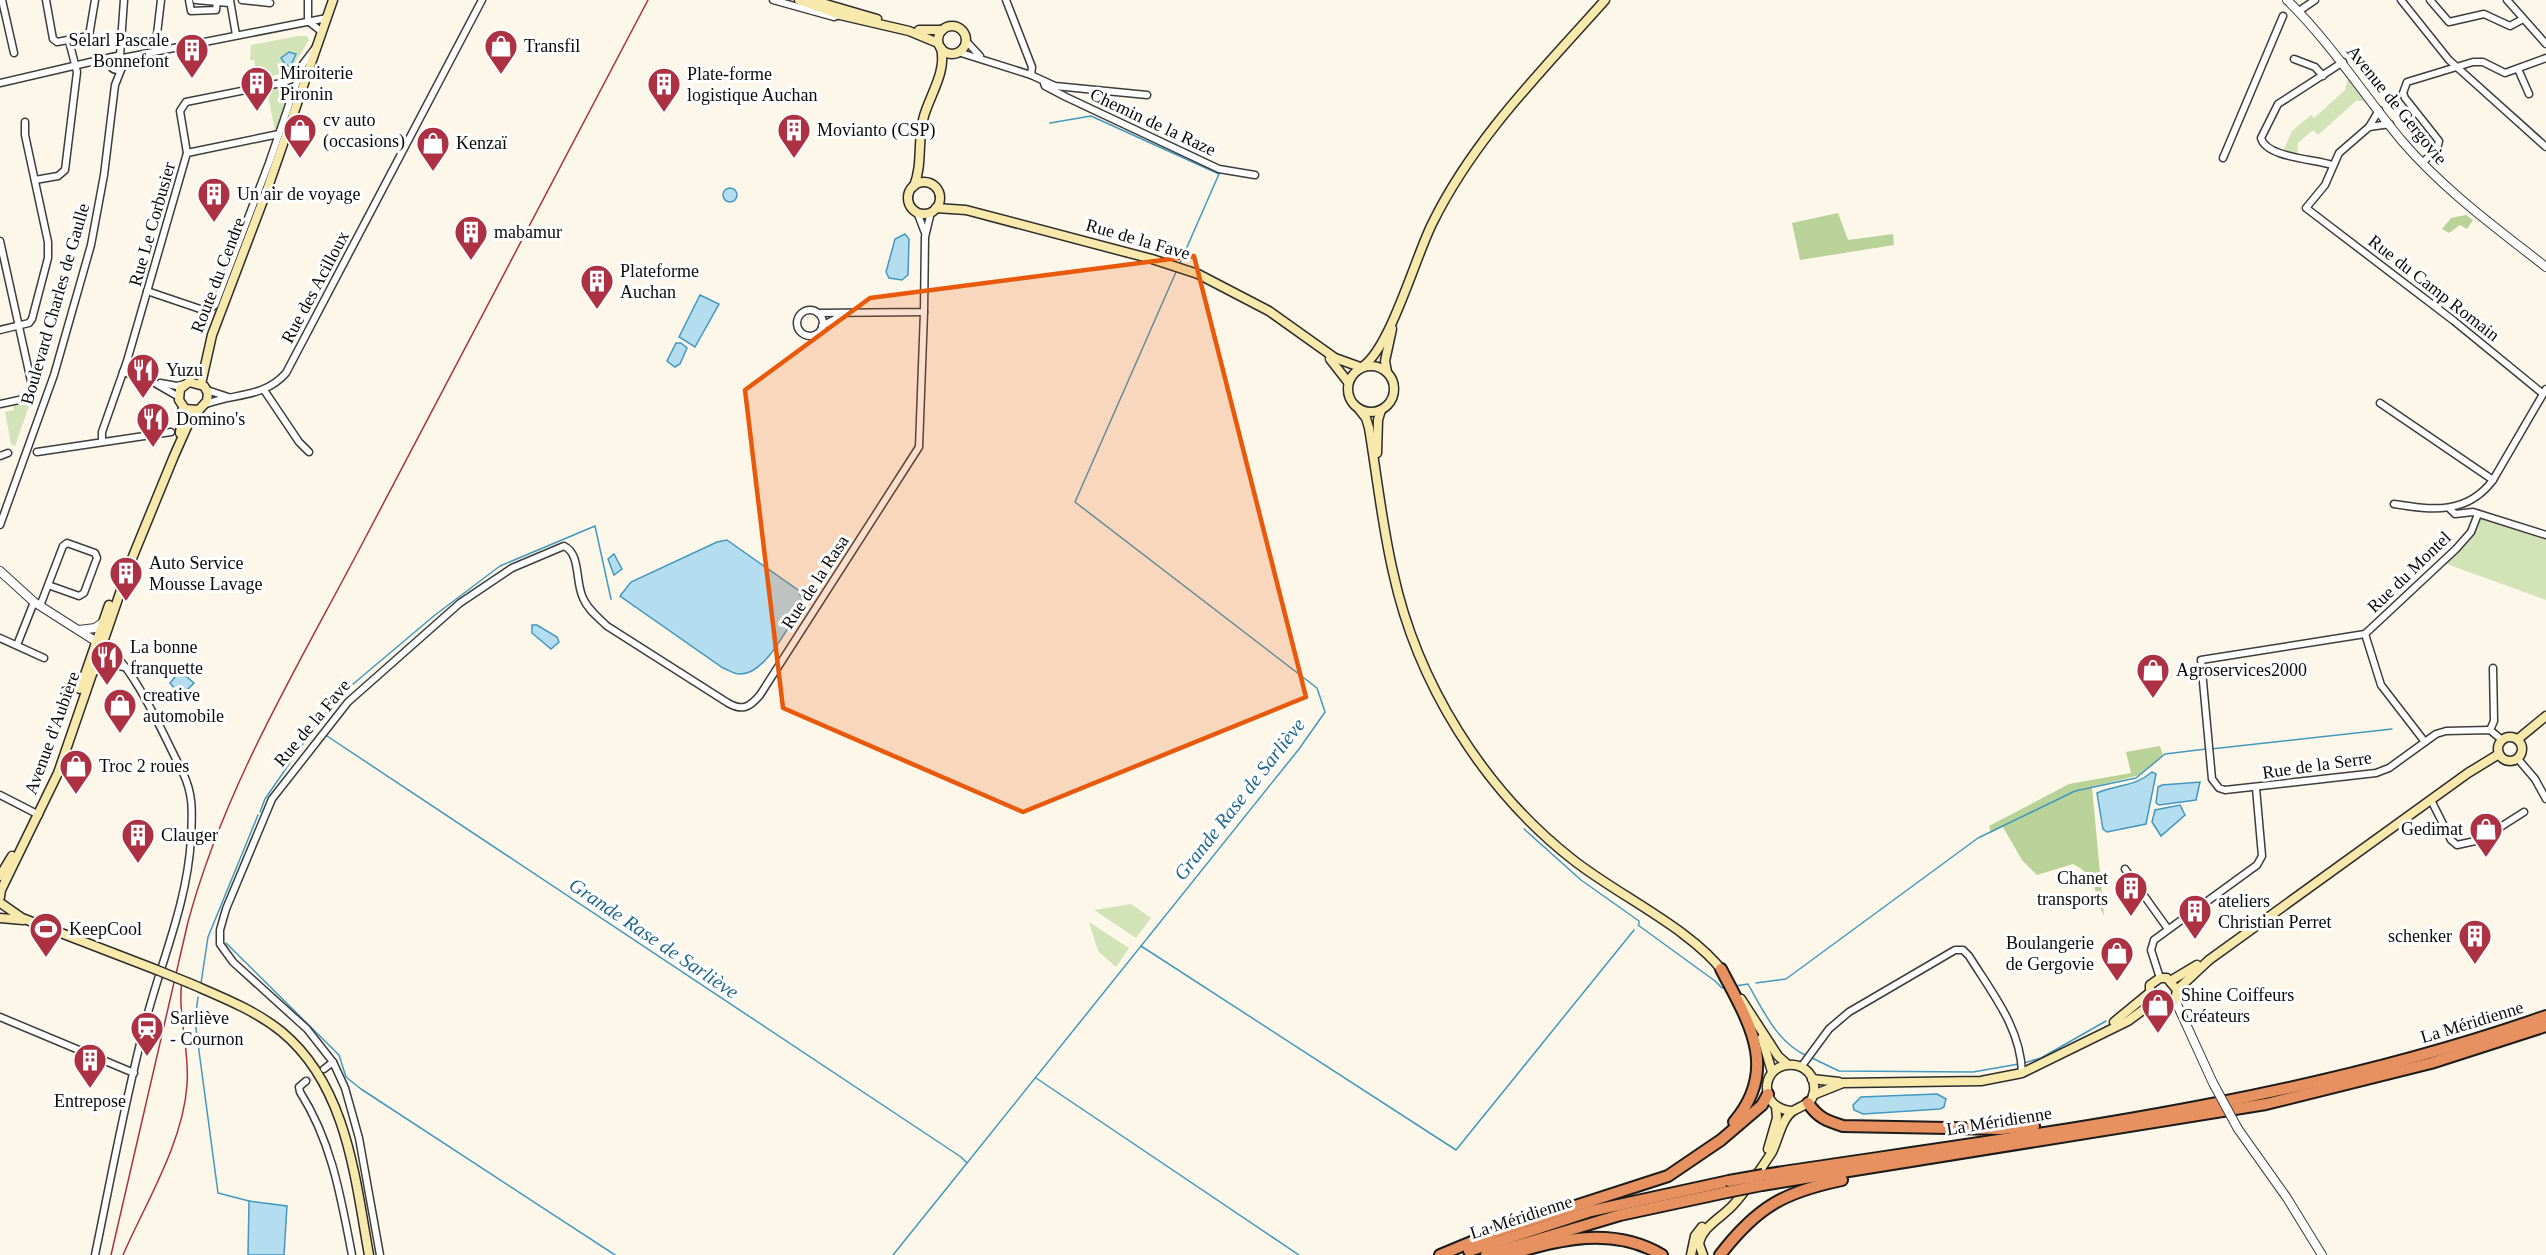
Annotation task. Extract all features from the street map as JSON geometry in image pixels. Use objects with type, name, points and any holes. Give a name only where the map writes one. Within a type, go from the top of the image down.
[{"type":"highway","points":[[1686,1166],[1716,1141],[1742,1113],[1756,1082],[1758,1061],[1756,1041],[1721,969]]},
{"type":"highway","name":"La Méridienne","points":[[1457,1255],[1591,1211],[2159,1113],[2340,1077],[2429,1053],[2546,1016]]},
{"type":"highway","name":"La Méridienne","points":[[1763,1180],[1909,1162],[2275,1102],[2431,1063],[2546,1026]]},
{"type":"highway","points":[[1440,1255],[1497,1231],[1646,1185],[1686,1166],[1753,1113],[1768,1094]]},
{"type":"highway","points":[[1811,1099],[1816,1114],[1825,1121],[1843,1126],[1874,1128],[2001,1129],[2159,1113]]},
{"type":"highway","points":[[1720,1255],[1755,1216],[1788,1194],[1877,1173],[1909,1162]]},
{"type":"highway","name":"La Méridienne","points":[[1486,1255],[1728,1186]]},
{"type":"highway","points":[[1508,1255],[1559,1241],[1603,1238],[1627,1241],[1662,1255]]},
{"type":"main road","name":"Route du Cendre","points":[[187,383],[205,358],[333,0]]},
{"type":"main road","points":[[799,0],[840,15],[909,31],[940,46],[947,53],[957,53]]},
{"type":"main road","points":[[810,0],[931,32],[949,26],[958,27],[964,33],[966,41],[935,85]]},
{"type":"main road","points":[[1605,0],[1498,120],[1477,148],[1432,223],[1398,308],[1380,345],[1369,362],[1361,367],[1348,382],[1349,398],[1366,418],[1369,428],[1393,573],[1413,639],[1442,703],[1480,762],[1522,813],[1569,857],[1617,892],[1688,938],[1721,969],[1778,1056],[1787,1064],[1801,1067],[1812,1079],[1843,1083],[1981,1081],[2095,1036],[2128,1021],[2147,1007],[2161,1006],[2175,1000],[2177,990],[2209,960],[2431,800],[2499,754]]},
{"type":"main road","points":[[920,153],[924,176],[936,188],[940,196],[934,210],[917,212],[909,201],[918,177],[920,153],[923,118],[942,65],[940,46],[942,30]]},
{"type":"main road","points":[[914,186],[929,183]]},
{"type":"main road","name":"Rue de la Fave","points":[[940,196],[966,210],[1171,264],[1224,286],[1291,326],[1335,358],[1348,365],[1361,367]]},
{"type":"main road","name":"Rue de la Fave","points":[[934,210],[966,210]]},
{"type":"main road","points":[[1379,486],[1378,420],[1381,410],[1392,399],[1394,392],[1394,385],[1385,361],[1398,308]]},
{"type":"main road","name":"Rue de la Fave","points":[[1291,326],[1332,361],[1348,382]]},
{"type":"main road","name":"Route du Cendre","points":[[204,387],[205,358]]},
{"type":"main road","points":[[1361,367],[1375,365],[1388,372]]},
{"type":"main road","points":[[98,643],[190,420],[206,404],[204,387],[187,383],[179,397],[183,407],[183,418],[174,456]]},
{"type":"main road","points":[[183,407],[198,410]]},
{"type":"main road","points":[[1359,409],[1374,412],[1381,410]]},
{"type":"main road","points":[[98,643],[102,623],[131,561]]},
{"type":"main road","name":"Avenue d'Aubière","points":[[0,916],[1,890],[66,750],[98,643]]},
{"type":"main road","name":"Avenue d'Aubière","points":[[0,876],[37,814],[98,643]]},
{"type":"main road","points":[[2518,739],[2546,716]]},
{"type":"main road","points":[[2508,736],[2518,739],[2523,749],[2518,759],[2507,761],[2499,754],[2498,746],[2508,736]]},
{"type":"main road","points":[[1,900],[29,920]]},
{"type":"main road","points":[[0,916],[29,920],[236,1003],[273,1025],[295,1045],[316,1071],[342,1128],[354,1172],[369,1255]]},
{"type":"main road","points":[[2095,1036],[2125,1015],[2148,994],[2150,985],[2160,978],[2172,980],[2209,960]]},
{"type":"main road","points":[[2172,980],[2177,990]]},
{"type":"main road","points":[[2148,994],[2161,1006]]},
{"type":"main road","points":[[1758,1026],[1772,1072]]},
{"type":"main road","points":[[1691,1255],[1699,1229],[1736,1198],[1766,1153],[1778,1118],[1776,1106],[1768,1094],[1767,1083],[1772,1072],[1787,1064]]},
{"type":"main road","points":[[1811,1099],[1812,1079]]},
{"type":"main road","points":[[1703,1255],[1699,1244],[1704,1233],[1738,1199],[1772,1151],[1792,1111],[1843,1083]]},
{"type":"main road","points":[[1776,1106],[1792,1111]]},
{"type":"street","points":[[2,0],[14,53]]},
{"type":"street","points":[[46,0],[53,39],[57,42],[89,36],[95,0]]},
{"type":"street","points":[[111,67],[118,55],[124,0]]},
{"type":"street","points":[[155,51],[161,0]]},
{"type":"street","points":[[189,0],[191,11],[206,13],[216,10],[217,2]]},
{"type":"street","points":[[196,0],[229,1],[236,35]]},
{"type":"street","points":[[242,0],[270,3]]},
{"type":"street","points":[[308,0],[309,21],[322,32]]},
{"type":"street","name":"Rue des Acilloux","points":[[206,404],[264,390],[282,377],[291,366],[482,0]]},
{"type":"street","points":[[773,0],[834,18],[844,14],[883,21]]},
{"type":"street","points":[[1006,0],[1032,67],[1031,75]]},
{"type":"street","name":"Avenue de Gergovie","points":[[2287,0],[2343,62],[2422,163],[2472,210],[2546,267]]},
{"type":"street","points":[[2299,11],[2316,0]]},
{"type":"street","points":[[2401,0],[2432,41],[2455,66],[2546,147]]},
{"type":"street","points":[[2430,0],[2449,22],[2484,15],[2510,26],[2523,19]]},
{"type":"street","points":[[2507,0],[2546,44]]},
{"type":"street","points":[[2223,158],[2283,16]]},
{"type":"street","points":[[0,83],[75,68],[118,55],[133,56],[327,18]]},
{"type":"street","points":[[35,180],[63,174],[77,72],[69,41]]},
{"type":"street","points":[[966,41],[985,60]]},
{"type":"street","points":[[147,291],[206,311],[215,305],[306,58],[318,44]]},
{"type":"street","name":"Chemin de la Raze","points":[[957,53],[1031,75],[1045,86],[1066,97],[1220,170],[1255,175]]},
{"type":"street","points":[[118,55],[123,68]]},
{"type":"street","points":[[123,68],[133,56]]},
{"type":"street","points":[[2422,163],[2437,149],[2439,141],[2405,98],[2405,86],[2411,80],[2479,61],[2501,73],[2546,58]]},
{"type":"street","points":[[2294,59],[2315,67],[2323,76]]},
{"type":"street","points":[[100,62],[111,67],[123,68]]},
{"type":"street","points":[[2343,62],[2278,104],[2261,138],[2267,146],[2292,157],[2332,165],[2339,153],[2369,127],[2379,110]]},
{"type":"street","name":"Boulevard Charles de Gaulle","points":[[111,67],[115,85]]},
{"type":"street","name":"Boulevard Charles de Gaulle","points":[[0,525],[54,375],[88,256],[101,198],[115,85],[123,68]]},
{"type":"street","points":[[2518,69],[2529,94]]},
{"type":"street","points":[[188,153],[180,111],[186,102],[281,83],[299,77]]},
{"type":"street","points":[[281,83],[293,94]]},
{"type":"street","points":[[1044,83],[1074,89],[1147,95]]},
{"type":"street","points":[[0,330],[29,323],[32,319],[48,258],[48,242],[25,135],[26,122]]},
{"type":"street","points":[[2369,127],[2390,124]]},
{"type":"street","name":"Rue Le Corbusier","points":[[102,442],[102,432],[123,372],[188,153],[279,134]]},
{"type":"street","points":[[259,140],[273,152]]},
{"type":"street","name":"Rue du Camp Romain","points":[[2332,165],[2325,185],[2306,208],[2544,391]]},
{"type":"street","points":[[818,312],[822,326],[819,333],[810,336],[802,333],[797,327],[797,318],[803,311],[924,312],[925,237],[934,210]]},
{"type":"street","points":[[917,212],[925,237]]},
{"type":"street","points":[[0,241],[33,390],[28,398],[0,404]]},
{"type":"street","name":"Rue de la Rasa","points":[[608,626],[737,708],[744,708],[754,701],[920,447],[924,312]]},
{"type":"street","points":[[822,326],[849,313]]},
{"type":"street","points":[[123,372],[153,382],[177,386],[187,383]]},
{"type":"street","points":[[153,382],[179,397]]},
{"type":"street","points":[[204,387],[231,398]]},
{"type":"street","points":[[264,390],[299,442],[309,452]]},
{"type":"street","points":[[2394,504],[2435,510],[2450,509],[2475,498],[2493,480],[2544,391]]},
{"type":"street","points":[[2380,403],[2493,480]]},
{"type":"street","points":[[37,452],[171,432]]},
{"type":"street","points":[[0,456],[8,453]]},
{"type":"street","points":[[2450,509],[2455,514],[2470,512],[2546,535]]},
{"type":"street","name":"Rue du Montel","points":[[2425,742],[2381,685],[2365,634],[2456,549],[2471,532],[2478,514]]},
{"type":"street","points":[[17,645],[48,585],[65,543],[95,553],[97,558],[84,593],[79,596],[48,585]]},
{"type":"street","name":"Rue de la Fave","points":[[380,1255],[359,1138],[345,1088],[333,1062],[307,1029],[233,963],[220,944],[224,916],[272,799],[355,695],[460,603],[512,568],[557,547],[570,549],[583,598],[590,611],[608,626]]},
{"type":"street","points":[[0,571],[37,604],[108,648],[125,667],[183,773],[192,798],[189,863],[183,903],[146,1022],[95,1255]]},
{"type":"street","points":[[77,630],[95,628],[102,623]]},
{"type":"street","points":[[2256,788],[2219,788],[2212,779],[2201,660],[2365,634]]},
{"type":"street","points":[[0,638],[44,658]]},
{"type":"street","points":[[90,676],[106,664],[125,667]]},
{"type":"street","points":[[2493,669],[2494,721],[2490,730],[2502,740]]},
{"type":"street","name":"Rue de la Serre","points":[[2160,978],[2151,950],[2154,940],[2257,865],[2262,856],[2256,788],[2376,774],[2389,768],[2436,734],[2446,731],[2490,730]]},
{"type":"street","points":[[2518,759],[2535,779],[2546,799]]},
{"type":"street","points":[[0,795],[37,814]]},
{"type":"street","points":[[2431,800],[2451,840],[2457,845],[2480,840],[2524,812]]},
{"type":"street","points":[[2125,869],[2168,928]]},
{"type":"street","points":[[1801,1067],[1829,1029],[1850,1012],[1955,950],[1963,950],[1969,956],[2009,1020],[2017,1039],[2021,1066]]},
{"type":"street","points":[[2175,1000],[2213,1083],[2238,1129],[2287,1198],[2322,1255]]},
{"type":"street","points":[[2161,1006],[2184,1017]]},
{"type":"street","points":[[0,1017],[134,1073]]},
{"type":"street","points":[[324,1069],[333,1062]]},
{"type":"street","points":[[306,1081],[299,1087],[300,1092],[321,1132],[332,1160],[352,1255]]},
{"type":"highlighted area","points":[[1194,256],[1306,697],[1023,812],[783,708],[745,390],[870,298]]},
{"type":"green space","points":[[307,36],[309,40],[290,71],[258,80],[254,60],[250,60],[251,45]]},
{"type":"green space","points":[[2348,79],[2364,101],[2356,101],[2318,135],[2313,130],[2298,143],[2297,157],[2283,151],[2292,131],[2311,115],[2314,118],[2345,90]]},
{"type":"green space","points":[[280,87],[286,91],[287,100],[283,117],[275,131],[267,90]]},
{"type":"green space","points":[[1838,213],[1848,240],[1893,234],[1894,245],[1800,260],[1792,223]]},
{"type":"green space","points":[[2466,215],[2473,220],[2467,229],[2460,225],[2449,233],[2442,229],[2451,218]]},
{"type":"green space","points":[[30,403],[15,446],[11,444],[5,412],[14,410],[13,406]]},
{"type":"green space","points":[[2480,516],[2546,536],[2546,600],[2444,563]]},
{"type":"green space","points":[[2160,746],[2163,756],[2140,775],[2092,787],[2104,916],[2094,886],[2081,869],[2073,864],[2037,875],[2022,860],[2003,827],[1991,833],[1989,826],[2069,784],[2131,773],[2126,752]]},
{"type":"green space","points":[[1131,904],[1151,918],[1136,938],[1094,910]]},
{"type":"green space","points":[[1089,922],[1129,948],[1116,967],[1098,951]]},
{"type":"water","points":[[289,52],[296,54],[290,67],[281,58]]},
{"type":"water","points":[[727,188],[733,188],[737,195],[733,202],[727,202],[723,198],[723,192]]},
{"type":"water","points":[[905,234],[909,239],[908,275],[902,280],[889,278],[886,272],[895,239]]},
{"type":"water","points":[[700,295],[719,304],[695,347],[679,337]]},
{"type":"water","points":[[676,343],[681,343],[687,348],[680,364],[675,367],[667,361]]},
{"type":"water","points":[[727,540],[798,590],[802,599],[800,609],[775,649],[759,667],[741,674],[723,668],[620,596],[631,582],[717,542]]},
{"type":"water","points":[[614,554],[622,569],[614,575],[608,559]]},
{"type":"water","points":[[532,625],[537,625],[557,637],[559,642],[551,649],[532,633]]},
{"type":"water","points":[[180,671],[194,683],[176,701],[169,695],[175,689],[170,683]]},
{"type":"water","points":[[2152,772],[2156,774],[2146,824],[2107,832],[2103,829],[2097,793],[2133,783]]},
{"type":"water","points":[[2200,782],[2196,800],[2159,805],[2156,803],[2158,787],[2162,785]]},
{"type":"water","points":[[2180,805],[2185,815],[2161,836],[2152,822],[2155,810]]},
{"type":"water","points":[[1937,1094],[1946,1099],[1944,1107],[1940,1109],[1863,1114],[1854,1110],[1853,1105],[1861,1097]]},
{"type":"water","points":[[249,1201],[287,1206],[284,1255],[248,1255]]},
{"type":"waterway","name":"Grande Rase de Sarliève","points":[[1050,123],[1091,116],[1219,174],[1180,263]]},
{"type":"waterway","name":"Grande Rase de Sarliève","points":[[967,1163],[1299,749],[1325,712],[1317,688],[1075,502],[1176,272]]},
{"type":"waterway","points":[[260,812],[265,799],[318,722],[346,690],[435,615],[500,566],[595,526],[611,599]]},
{"type":"waterway","points":[[2211,749],[2392,729]]},
{"type":"waterway","name":"Grande Rase de Sarliève","points":[[327,736],[961,1157],[967,1163],[893,1255]]},
{"type":"waterway","points":[[1756,983],[1786,979],[1978,838],[2075,791],[2136,778],[2165,754],[2206,749]]},
{"type":"waterway","points":[[201,983],[208,937],[258,815]]},
{"type":"waterway","points":[[1524,829],[1581,880],[1639,921],[1639,924]]},
{"type":"waterway","points":[[1638,925],[1722,988],[1726,987]]},
{"type":"waterway","points":[[1141,946],[1456,1150],[1634,930]]},
{"type":"waterway","points":[[226,943],[339,1055],[346,1077],[615,1255]]},
{"type":"waterway","points":[[1735,986],[1748,984],[1779,1034],[1787,1043],[1807,1056]]},
{"type":"waterway","points":[[198,997],[195,1021],[218,1193],[249,1201]]},
{"type":"waterway","points":[[2024,1063],[2041,1058],[2106,1021]]},
{"type":"waterway","points":[[1812,1058],[1839,1071],[1973,1072],[2019,1064]]},
{"type":"waterway","points":[[1036,1078],[1299,1255]]},
{"type":"tunnel","points":[[306,1081],[324,1069]]},
{"type":"railway","points":[[111,1255],[188,922],[221,824],[288,683],[648,0]]},
{"type":"railway","points":[[123,1255],[162,1172],[179,1129],[184,1107],[187,1058],[181,1007],[182,980]]},
{"type":"place","name":"Transfil","points":[[501,75]]},
{"type":"place","name":"Selarl Pascale Bonnefont","points":[[192,79]]},
{"type":"place","name":"Miroiterie Pironin","points":[[257,112]]},
{"type":"place","name":"Plate-forme logistique Auchan","points":[[664,113]]},
{"type":"place","name":"cv auto (occasions)","points":[[300,159]]},
{"type":"place","name":"Movianto (CSP)","points":[[794,159]]},
{"type":"place","name":"Kenzaï","points":[[433,172]]},
{"type":"place","name":"Un air de voyage","points":[[214,223]]},
{"type":"place","name":"mabamur","points":[[471,261]]},
{"type":"place","name":"Plateforme Auchan","points":[[597,310]]},
{"type":"place","name":"Yuzu","points":[[143,399]]},
{"type":"place","name":"Domino's","points":[[153,448]]},
{"type":"place","name":"Auto Service Mousse Lavage","points":[[126,602]]},
{"type":"place","name":"La bonne franquette","points":[[107,686]]},
{"type":"place","name":"Agroservices2000","points":[[2153,699]]},
{"type":"place","name":"creative automobile","points":[[120,734]]},
{"type":"place","name":"Troc 2 roues","points":[[76,795]]},
{"type":"place","name":"Gedimat","points":[[2486,858]]},
{"type":"place","name":"Clauger","points":[[138,864]]},
{"type":"place","name":"Chanet transports","points":[[2131,917]]},
{"type":"place","name":"ateliers Christian Perret","points":[[2195,940]]},
{"type":"place","name":"KeepCool","points":[[46,958]]},
{"type":"place","name":"schenker","points":[[2475,965]]},
{"type":"place","name":"Boulangerie de Gergovie","points":[[2117,982]]},
{"type":"place","name":"Shine Coiffeurs Créateurs","points":[[2158,1034]]},
{"type":"place","name":"Sarliève - Cournon","points":[[147,1057]]},
{"type":"place","name":"Entrepose","points":[[90,1089]]}]
